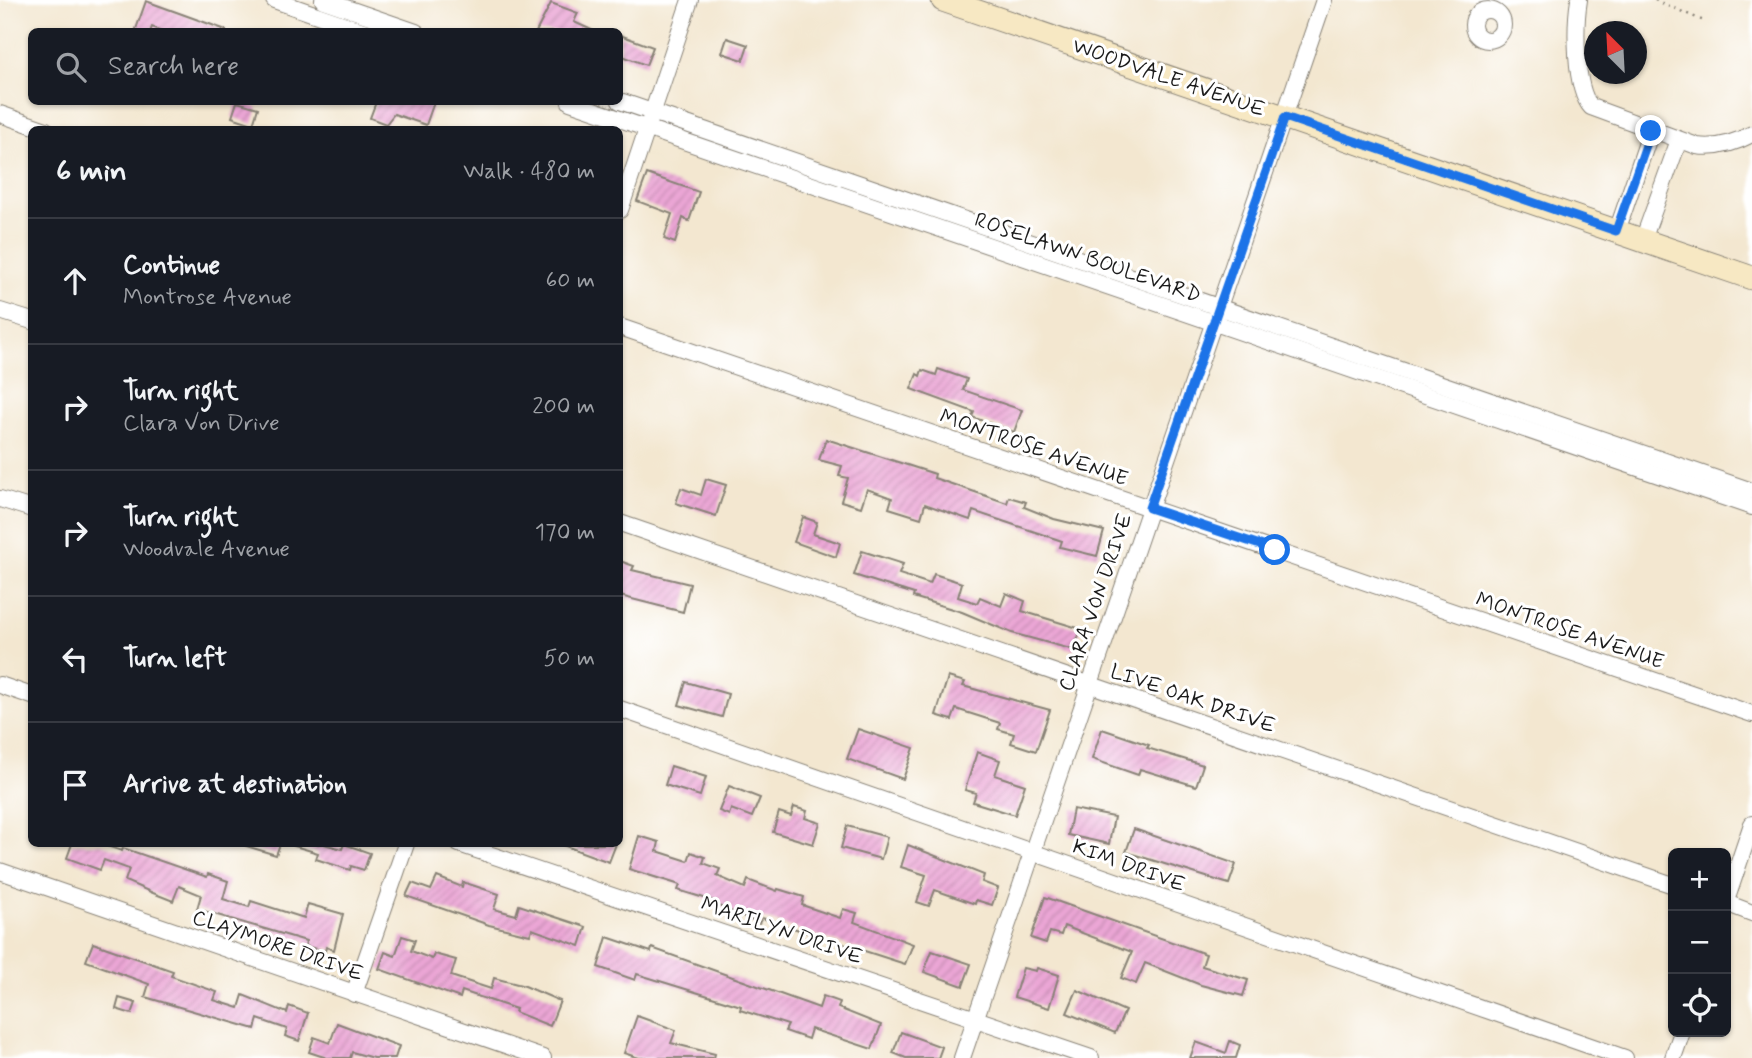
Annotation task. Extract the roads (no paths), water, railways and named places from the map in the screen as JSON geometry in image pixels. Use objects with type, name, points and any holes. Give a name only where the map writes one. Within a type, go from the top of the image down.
[{"type":"street","points":[[274,0],[399,28]]},
{"type":"street","points":[[323,0],[360,28]]},
{"type":"street","points":[[623,201],[690,0]]},
{"type":"street","name":"WOODVALE AVENUE","points":[[943,0],[1752,278]]},
{"type":"street","name":"CLARA VON DRIVE","points":[[962,1058],[1324,0]]},
{"type":"street","points":[[1579,0],[1576,29],[1582,92],[1586,101],[1595,109],[1651,131],[1709,148],[1733,143],[1752,134]]},
{"type":"street","name":"ROSELAWN BOULEVARD","points":[[623,103],[649,120]]},
{"type":"street","name":"ROSELAWN BOULEVARD","points":[[583,105],[649,120],[1686,476],[1752,491]]},
{"type":"street","points":[[0,114],[34,126]]},
{"type":"street","points":[[1616,231],[1651,131]]},
{"type":"street","points":[[1643,240],[1678,140]]},
{"type":"street","points":[[0,311],[28,320]]},
{"type":"street","name":"MONTROSE AVENUE","points":[[623,328],[1752,715]]},
{"type":"street","name":"ROSELAWN BOULEVARD","points":[[1686,476],[1752,508]]},
{"type":"street","points":[[0,499],[28,508]]},
{"type":"street","name":"LIVE OAK DRIVE","points":[[623,524],[1668,884]]},
{"type":"street","points":[[0,685],[28,695]]},
{"type":"street","name":"KIM DRIVE","points":[[623,710],[1625,1058]]},
{"type":"street","points":[[1731,887],[1752,824]]},
{"type":"street","points":[[354,993],[405,847]]},
{"type":"street","name":"MARILYN DRIVE","points":[[468,847],[1091,1058]]},
{"type":"street","name":"CLAYMORE DRIVE","points":[[0,871],[543,1058]]},
{"type":"street","points":[[1731,904],[1752,913]]},
{"type":"street","points":[[1673,1058],[1680,1037]]}]
